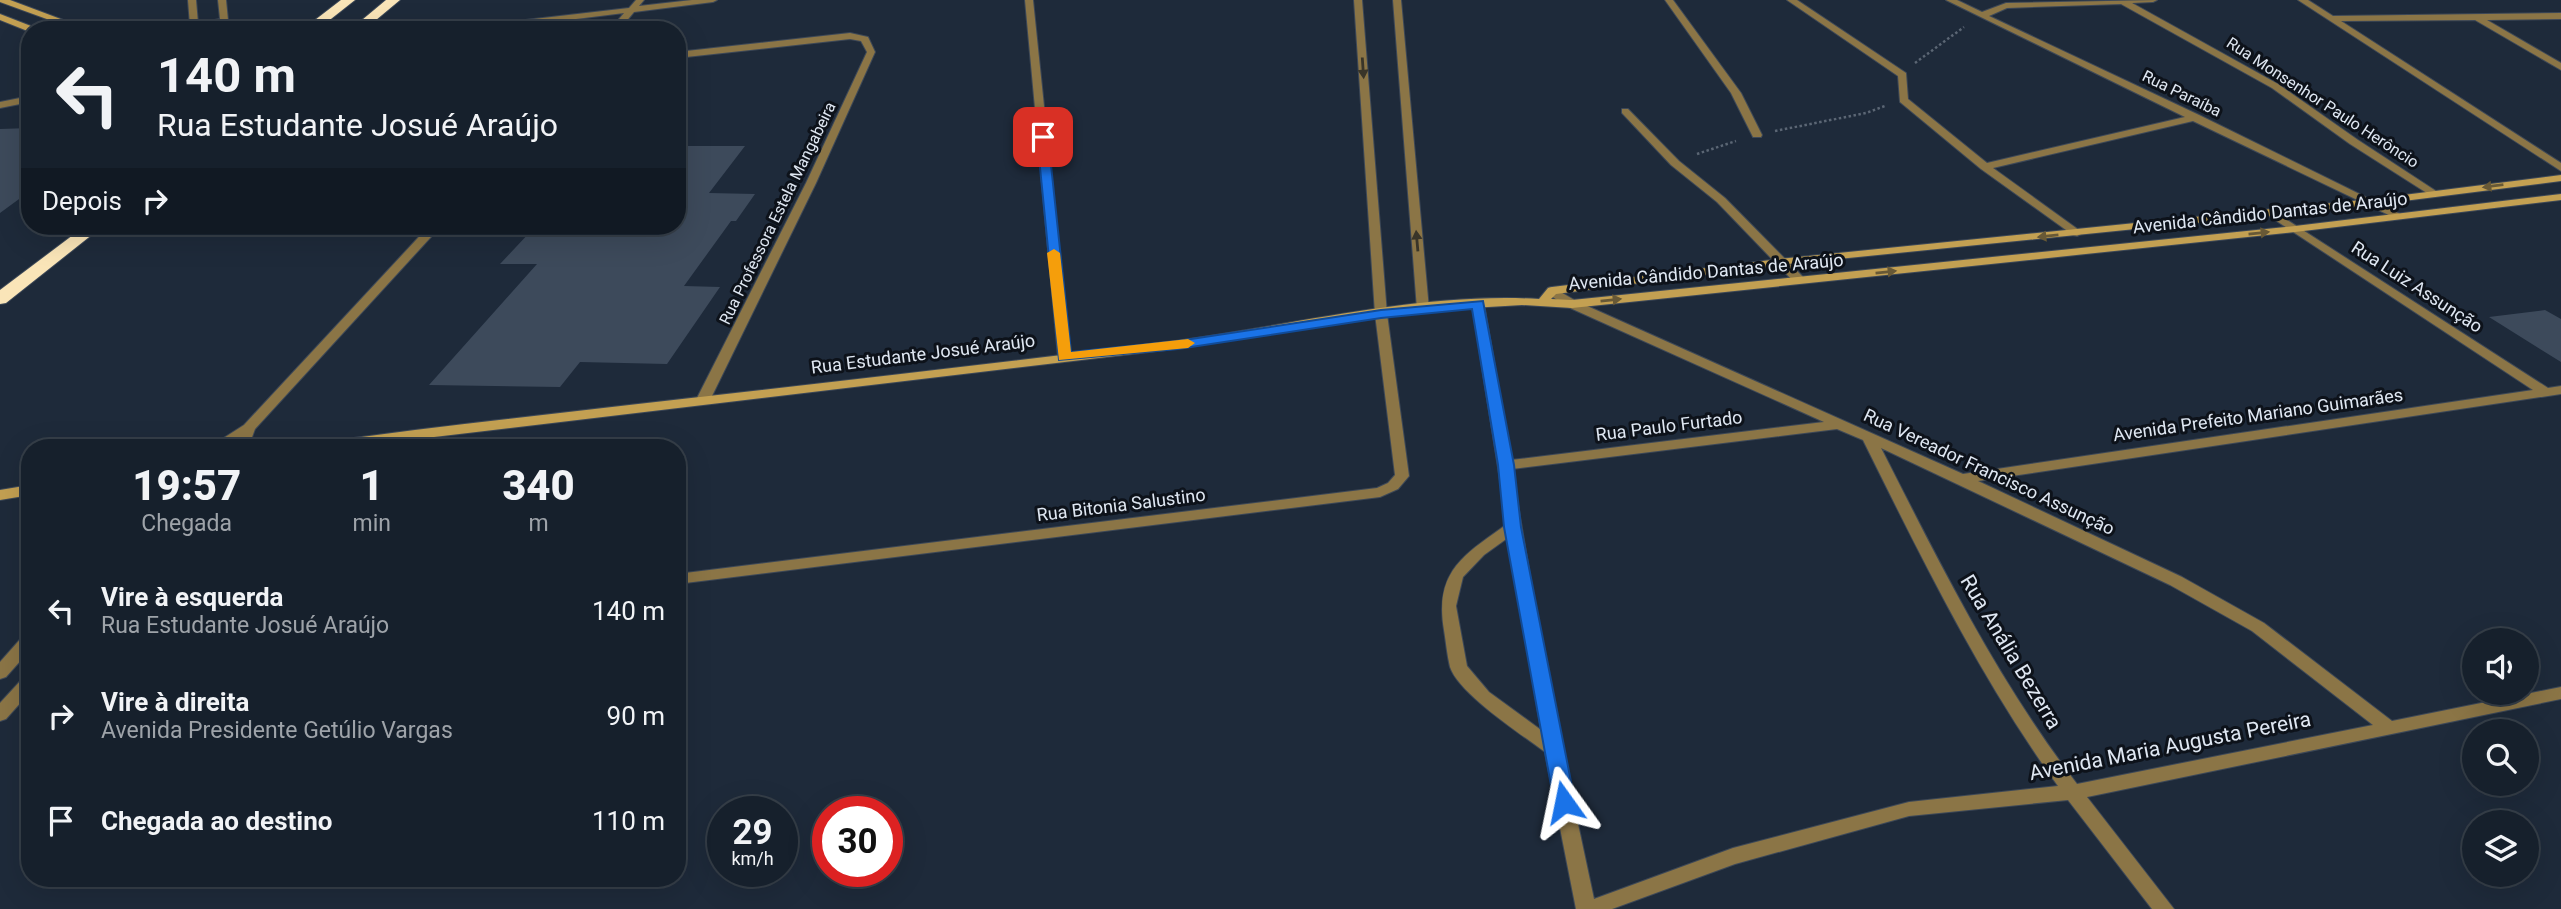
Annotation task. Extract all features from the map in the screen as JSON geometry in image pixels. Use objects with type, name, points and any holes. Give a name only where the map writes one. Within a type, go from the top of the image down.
[{"type":"highway","points":[[320,21],[349,0]]},
{"type":"highway","points":[[367,21],[394,0]]},
{"type":"highway","points":[[0,299],[84,235]]},
{"type":"highway","points":[[0,308],[29,278]]},
{"type":"main road","points":[[3,2],[59,21]]},
{"type":"main road","points":[[0,17],[21,25]]},
{"type":"main road","name":"Avenida Cândido Dantas de Araújo","points":[[1548,296],[1646,279],[1779,262],[2372,202],[2434,192],[2561,178]]},
{"type":"main road","name":"Avenida Cândido Dantas de Araújo","points":[[1572,304],[2295,229],[2561,197]]},
{"type":"main road","points":[[2135,227],[2157,243]]},
{"type":"main road","points":[[1928,247],[1948,265]]},
{"type":"main road","points":[[1646,279],[1659,295]]},
{"type":"main road","name":"Rua Estudante Josué Araújo","points":[[382,439],[1178,345],[1381,314],[1548,296]]},
{"type":"main road","points":[[0,495],[21,492]]},
{"type":"street","points":[[192,0],[193,21]]},
{"type":"street","points":[[222,0],[224,21]]},
{"type":"street","points":[[622,21],[640,0]]},
{"type":"street","points":[[548,21],[713,0]]},
{"type":"street","points":[[1029,0],[1064,357]]},
{"type":"street","points":[[1358,0],[1381,314]]},
{"type":"street","points":[[1397,0],[1423,309]]},
{"type":"street","points":[[1669,0],[1736,93],[1757,135]]},
{"type":"street","points":[[1791,0],[1903,75],[1903,100],[1986,167],[2077,233]]},
{"type":"street","name":"Rua Paraíba","points":[[1950,0],[2399,216]]},
{"type":"street","points":[[1983,15],[2004,3],[2153,0]]},
{"type":"street","points":[[2302,0],[2561,167]]},
{"type":"street","name":"Rua Monsenhor Paulo Herôncio","points":[[2121,1],[2275,86],[2354,142],[2434,192]]},
{"type":"street","points":[[2331,19],[2561,16]]},
{"type":"street","points":[[2478,17],[2561,67]]},
{"type":"street","name":"Rua Professora Estela Mangabeira","points":[[686,54],[850,36],[865,39],[871,52],[811,183],[704,400]]},
{"type":"street","points":[[0,105],[21,101]]},
{"type":"street","points":[[1625,111],[1675,163],[1721,200],[1799,280]]},
{"type":"street","points":[[1986,167],[2196,117]]},
{"type":"street","name":"Rua Luiz Assunção","points":[[2270,212],[2545,392]]},
{"type":"street","points":[[230,439],[249,428],[428,235]]},
{"type":"street","name":"Rua Vereador Francisco Assunção","points":[[1548,296],[1572,304],[1961,479],[2176,582],[2258,627],[2388,727]]},
{"type":"street","points":[[1478,304],[1506,465],[1512,527],[1553,748],[1587,909]]},
{"type":"street","name":"Rua Bitonia Salustino","points":[[686,578],[1380,492],[1394,486],[1402,476],[1381,314]]},
{"type":"street","name":"Avenida Prefeito Mariano Guimarães","points":[[1961,479],[2561,390]]},
{"type":"street","name":"Rua Paulo Furtado","points":[[1506,465],[1837,425]]},
{"type":"street","points":[[245,439],[249,428]]},
{"type":"street","name":"Rua Anália Bezerra","points":[[1868,437],[1966,628],[2015,710],[2073,792],[2164,909]]},
{"type":"street","points":[[1512,527],[1479,551],[1456,575],[1448,606],[1459,668],[1483,697],[1553,748]]},
{"type":"street","points":[[0,673],[21,649]]},
{"type":"street","points":[[0,714],[21,691]]},
{"type":"street","name":"Avenida Maria Augusta Pereira","points":[[1587,909],[1733,856],[1909,809],[2073,792],[2561,693]]},
{"type":"path","points":[[1903,75],[1946,37],[1983,15]]},
{"type":"path","points":[[1675,163],[1757,135],[1866,113],[1903,100]]},
{"type":"building","points":[[21,128],[21,198],[0,213],[0,129]]},
{"type":"building","points":[[686,146],[745,146],[709,193],[755,194],[736,221],[731,221],[684,286],[720,287],[667,364],[580,362],[560,387],[429,385],[537,264],[500,264],[527,235],[686,235]]},
{"type":"building","points":[[2545,310],[2561,319],[2561,362],[2489,317]]},
{"type":"slow traffic","points":[[1054,253],[1064,357],[1188,343]]},
{"type":"route","points":[[1043,137],[1064,357],[1178,345],[1381,314],[1478,304],[1506,465],[1512,527],[1564,802]]}]
